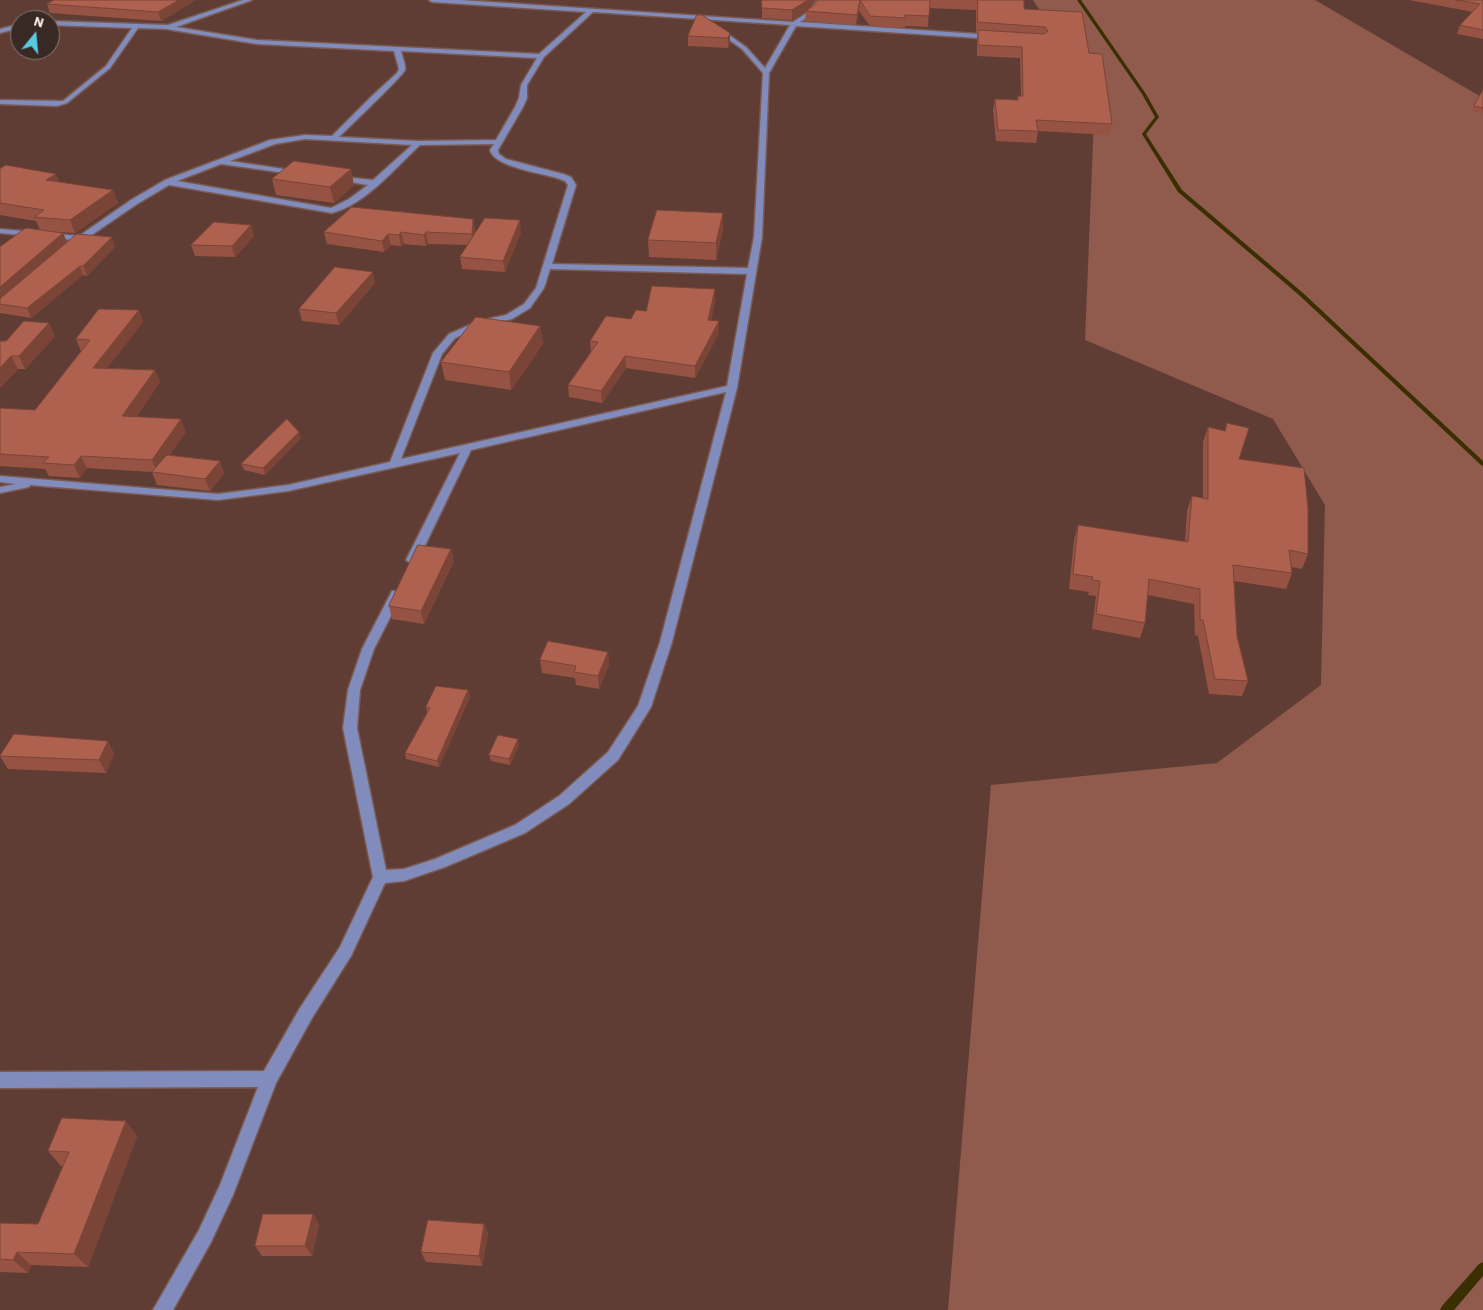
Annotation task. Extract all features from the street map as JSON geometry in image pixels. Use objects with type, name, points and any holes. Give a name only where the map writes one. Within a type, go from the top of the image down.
[{"type":"street","points":[[166,28],[247,0]]},
{"type":"street","points":[[432,0],[1003,38]]},
{"type":"street","points":[[380,877],[404,875],[440,863],[520,829],[564,800],[613,756],[644,707],[666,642],[732,388],[758,237],[766,73],[794,24],[810,14],[820,0]]},
{"type":"street","points":[[394,464],[438,353],[452,336],[482,323],[510,317],[527,306],[540,288],[572,186],[568,180],[560,176],[503,161],[495,155],[494,150],[519,107],[523,98],[524,85],[541,56],[591,11]]},
{"type":"street","points":[[700,18],[744,48],[766,73]]},
{"type":"street","points":[[60,23],[166,28],[247,41],[541,56]]},
{"type":"street","points":[[0,102],[57,104],[65,102],[108,68],[136,26]]},
{"type":"street","points":[[334,138],[374,96],[400,74],[402,70],[397,49]]},
{"type":"street","points":[[64,251],[79,238],[168,182],[273,142],[305,137],[418,143],[499,142]]},
{"type":"street","points":[[168,182],[332,211],[339,209],[374,183],[418,143]]},
{"type":"street","points":[[218,162],[306,174]]},
{"type":"street","points":[[325,177],[374,183]]},
{"type":"street","points":[[0,231],[79,238]]},
{"type":"street","points":[[547,266],[751,272]]},
{"type":"street","points":[[0,479],[218,497],[288,488],[732,388]]},
{"type":"street","points":[[162,1310],[205,1236],[227,1189],[269,1079],[306,1012],[346,951],[380,877],[350,728],[354,690],[368,649],[468,448]]},
{"type":"street","points":[[0,490],[40,483]]},
{"type":"street","points":[[0,1080],[269,1079]]},
{"type":"shaded area","points":[[1033,0],[1315,0],[1483,98],[1483,1310],[948,1310],[991,785],[1217,763],[1321,685],[1325,505],[1273,419],[1085,340],[1095,93]]},
{"type":"building","points":[[54,0],[179,0],[158,12],[47,4]]},
{"type":"building","points":[[762,0],[808,0],[792,10],[762,8]]},
{"type":"building","points":[[818,0],[860,0],[857,15],[806,11]]},
{"type":"building","points":[[860,0],[930,0],[929,16],[904,15],[906,18],[870,16]]},
{"type":"building","points":[[978,0],[1024,0],[1024,9],[1082,12],[1089,53],[1102,54],[1112,124],[1036,120],[1038,131],[998,130],[995,99],[1018,100],[1018,96],[1023,96],[1022,47],[978,45],[978,30],[1044,34],[1048,31],[1045,27],[978,22]]},
{"type":"building","points":[[1456,0],[1483,0],[1483,30],[1460,25],[1480,4]]},
{"type":"building","points":[[697,15],[702,15],[730,33],[728,38],[688,36]]},
{"type":"building","points":[[1483,90],[1483,108],[1474,106]]},
{"type":"building","points":[[294,161],[351,169],[330,187],[272,179]]},
{"type":"building","points":[[6,165],[56,174],[46,180],[113,190],[70,220],[34,217],[44,210],[0,203],[0,169]]},
{"type":"building","points":[[352,207],[473,219],[472,234],[426,232],[424,235],[401,232],[399,235],[388,234],[382,241],[324,232]]},
{"type":"building","points":[[657,210],[723,213],[716,243],[648,240]]},
{"type":"building","points":[[485,218],[520,220],[503,261],[460,257]]},
{"type":"building","points":[[214,222],[251,225],[232,246],[191,245]]},
{"type":"building","points":[[26,228],[63,233],[0,287],[0,247]]},
{"type":"building","points":[[77,234],[112,237],[83,266],[80,266],[27,308],[0,304],[0,299]]},
{"type":"building","points":[[335,267],[373,272],[336,313],[299,309]]},
{"type":"building","points":[[652,286],[715,289],[708,320],[719,321],[695,366],[625,356],[601,391],[568,385],[598,342],[590,341],[606,316],[631,319],[636,310],[646,311]]},
{"type":"building","points":[[99,309],[139,310],[93,368],[155,370],[122,416],[181,419],[152,460],[81,456],[74,465],[43,463],[49,457],[0,454],[0,408],[35,410],[90,340],[76,339]]},
{"type":"building","points":[[476,317],[540,326],[509,372],[441,362]]},
{"type":"building","points":[[24,321],[49,323],[19,356],[11,356],[0,368],[0,341],[6,341]]},
{"type":"building","points":[[287,419],[299,432],[263,468],[241,464]]},
{"type":"building","points":[[1227,423],[1249,428],[1239,459],[1304,468],[1308,508],[1308,554],[1289,550],[1292,573],[1233,565],[1237,636],[1248,681],[1215,679],[1203,620],[1200,620],[1200,589],[1149,579],[1145,623],[1096,614],[1100,581],[1092,580],[1093,577],[1073,574],[1078,525],[1188,542],[1192,496],[1208,499],[1208,427],[1225,431]]},
{"type":"building","points":[[167,455],[220,461],[205,479],[152,472]]},
{"type":"building","points":[[418,545],[451,549],[421,611],[389,606]]},
{"type":"building","points":[[548,641],[608,652],[598,676],[574,672],[576,666],[540,660]]},
{"type":"building","points":[[436,686],[468,690],[437,761],[405,753],[430,708],[426,707]]},
{"type":"building","points":[[14,734],[108,741],[99,760],[0,756]]},
{"type":"building","points":[[498,735],[518,739],[509,759],[489,755]]},
{"type":"building","points":[[62,1118],[126,1121],[74,1254],[17,1252],[13,1260],[0,1259],[0,1223],[38,1224],[69,1152],[48,1151]]},
{"type":"building","points":[[263,1214],[313,1214],[305,1246],[255,1246]]},
{"type":"building","points":[[428,1220],[484,1224],[479,1256],[421,1252]]},
{"type":"waterway","points":[[1079,0],[1144,94],[1157,117],[1144,134],[1180,191],[1301,294],[1483,464]]},
{"type":"waterway","points":[[1446,1310],[1483,1268]]}]
